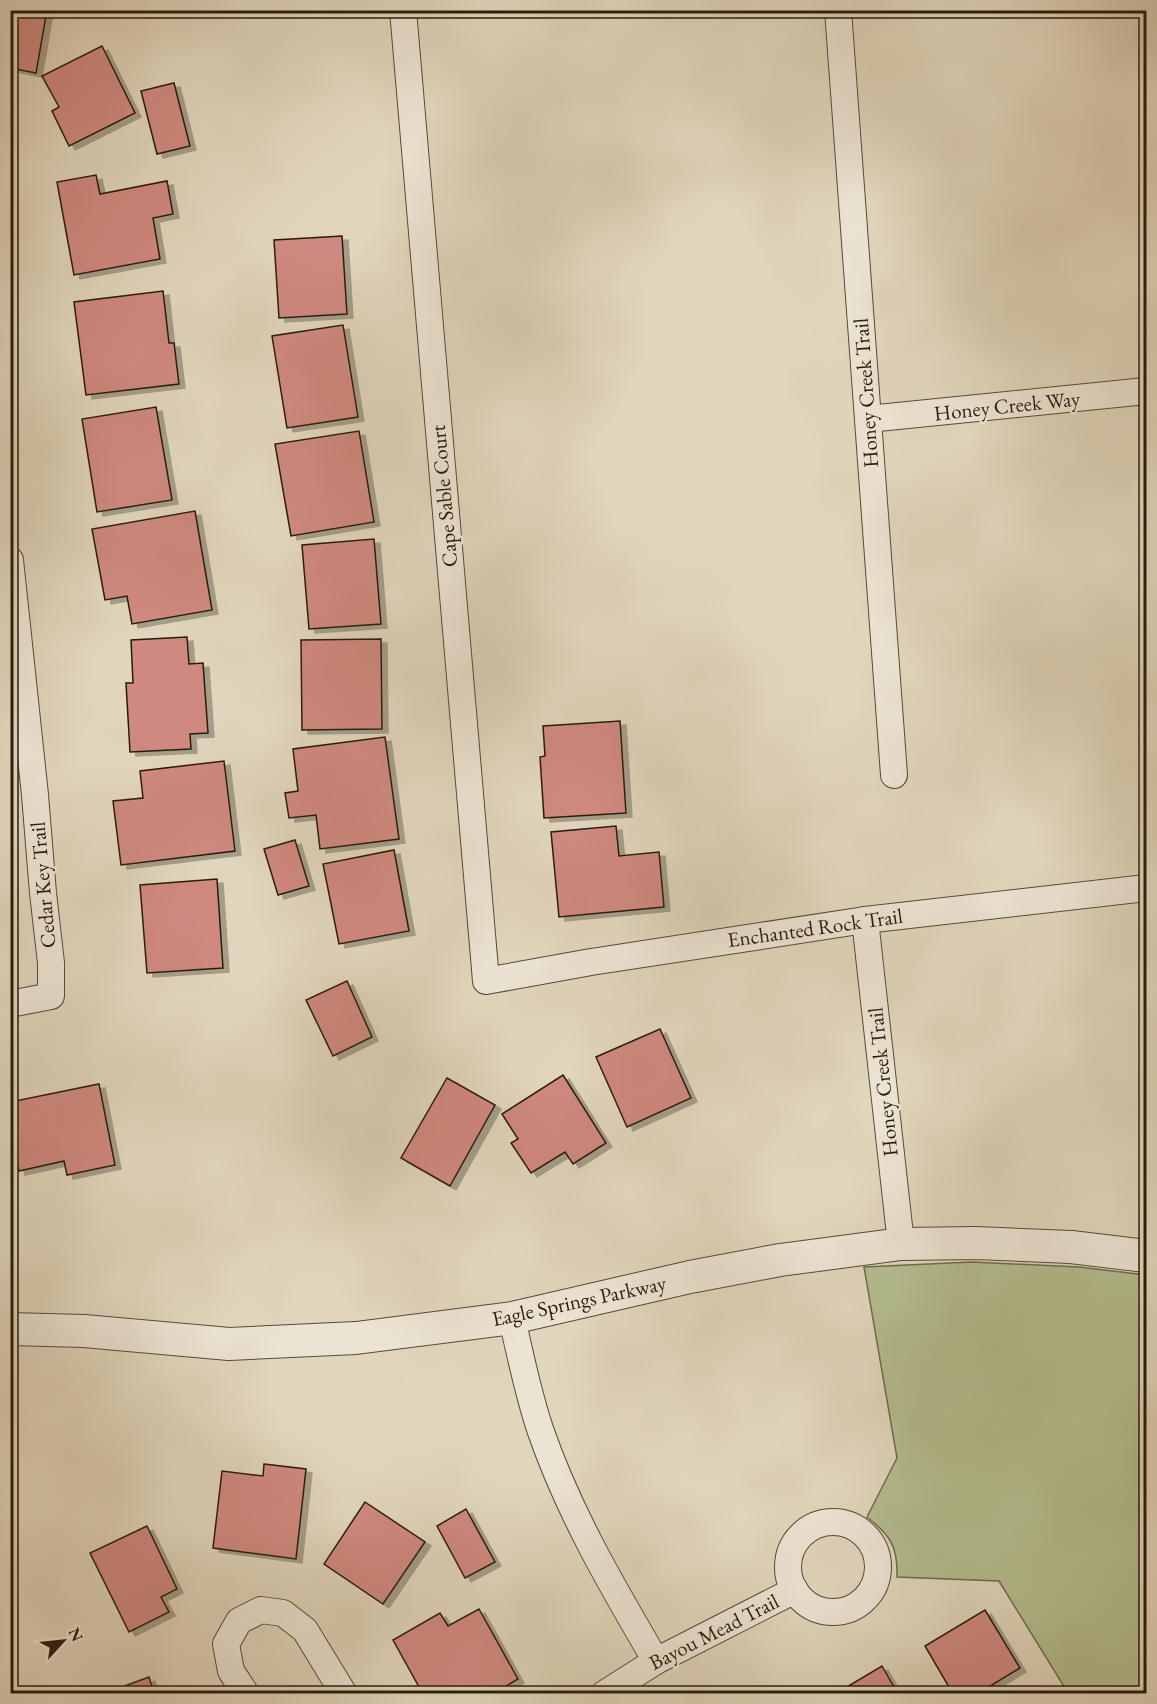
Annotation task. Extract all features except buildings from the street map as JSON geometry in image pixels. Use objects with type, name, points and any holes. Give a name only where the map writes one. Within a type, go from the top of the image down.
[{"type":"street","name":"Cape Sable Court","points":[[403,10],[486,981]]},
{"type":"street","name":"Honey Creek Trail","points":[[838,10],[894,775]]},
{"type":"street","name":"Honey Creek Way","points":[[868,420],[1146,391]]},
{"type":"street","name":"Cedar Key Trail","points":[[10,560],[51,963],[51,996],[10,1004]]},
{"type":"street","name":"Enchanted Rock Trail","points":[[486,981],[591,962],[865,920],[1146,888]]},
{"type":"street","name":"Honey Creek Trail","points":[[865,920],[901,1244]]},
{"type":"street","name":"Eagle Springs Parkway","points":[[10,1329],[84,1331],[229,1344],[356,1338],[512,1318],[746,1266],[901,1244],[976,1243],[1071,1247],[1146,1256]]},
{"type":"street","points":[[512,1318],[540,1429],[572,1508],[607,1577],[656,1661]]},
{"type":"street","name":"Bayou Mead Trail","points":[[604,1694],[656,1661],[795,1590]]},
{"type":"street","points":[[246,1694],[231,1671],[226,1644],[239,1621],[261,1610],[283,1613],[305,1630],[344,1694]]},
{"type":"green space","points":[[972,1262],[1079,1267],[1146,1275],[1146,1693],[1068,1693],[999,1581],[897,1577],[896,1557],[891,1542],[882,1530],[867,1517],[897,1458],[864,1267]]}]
